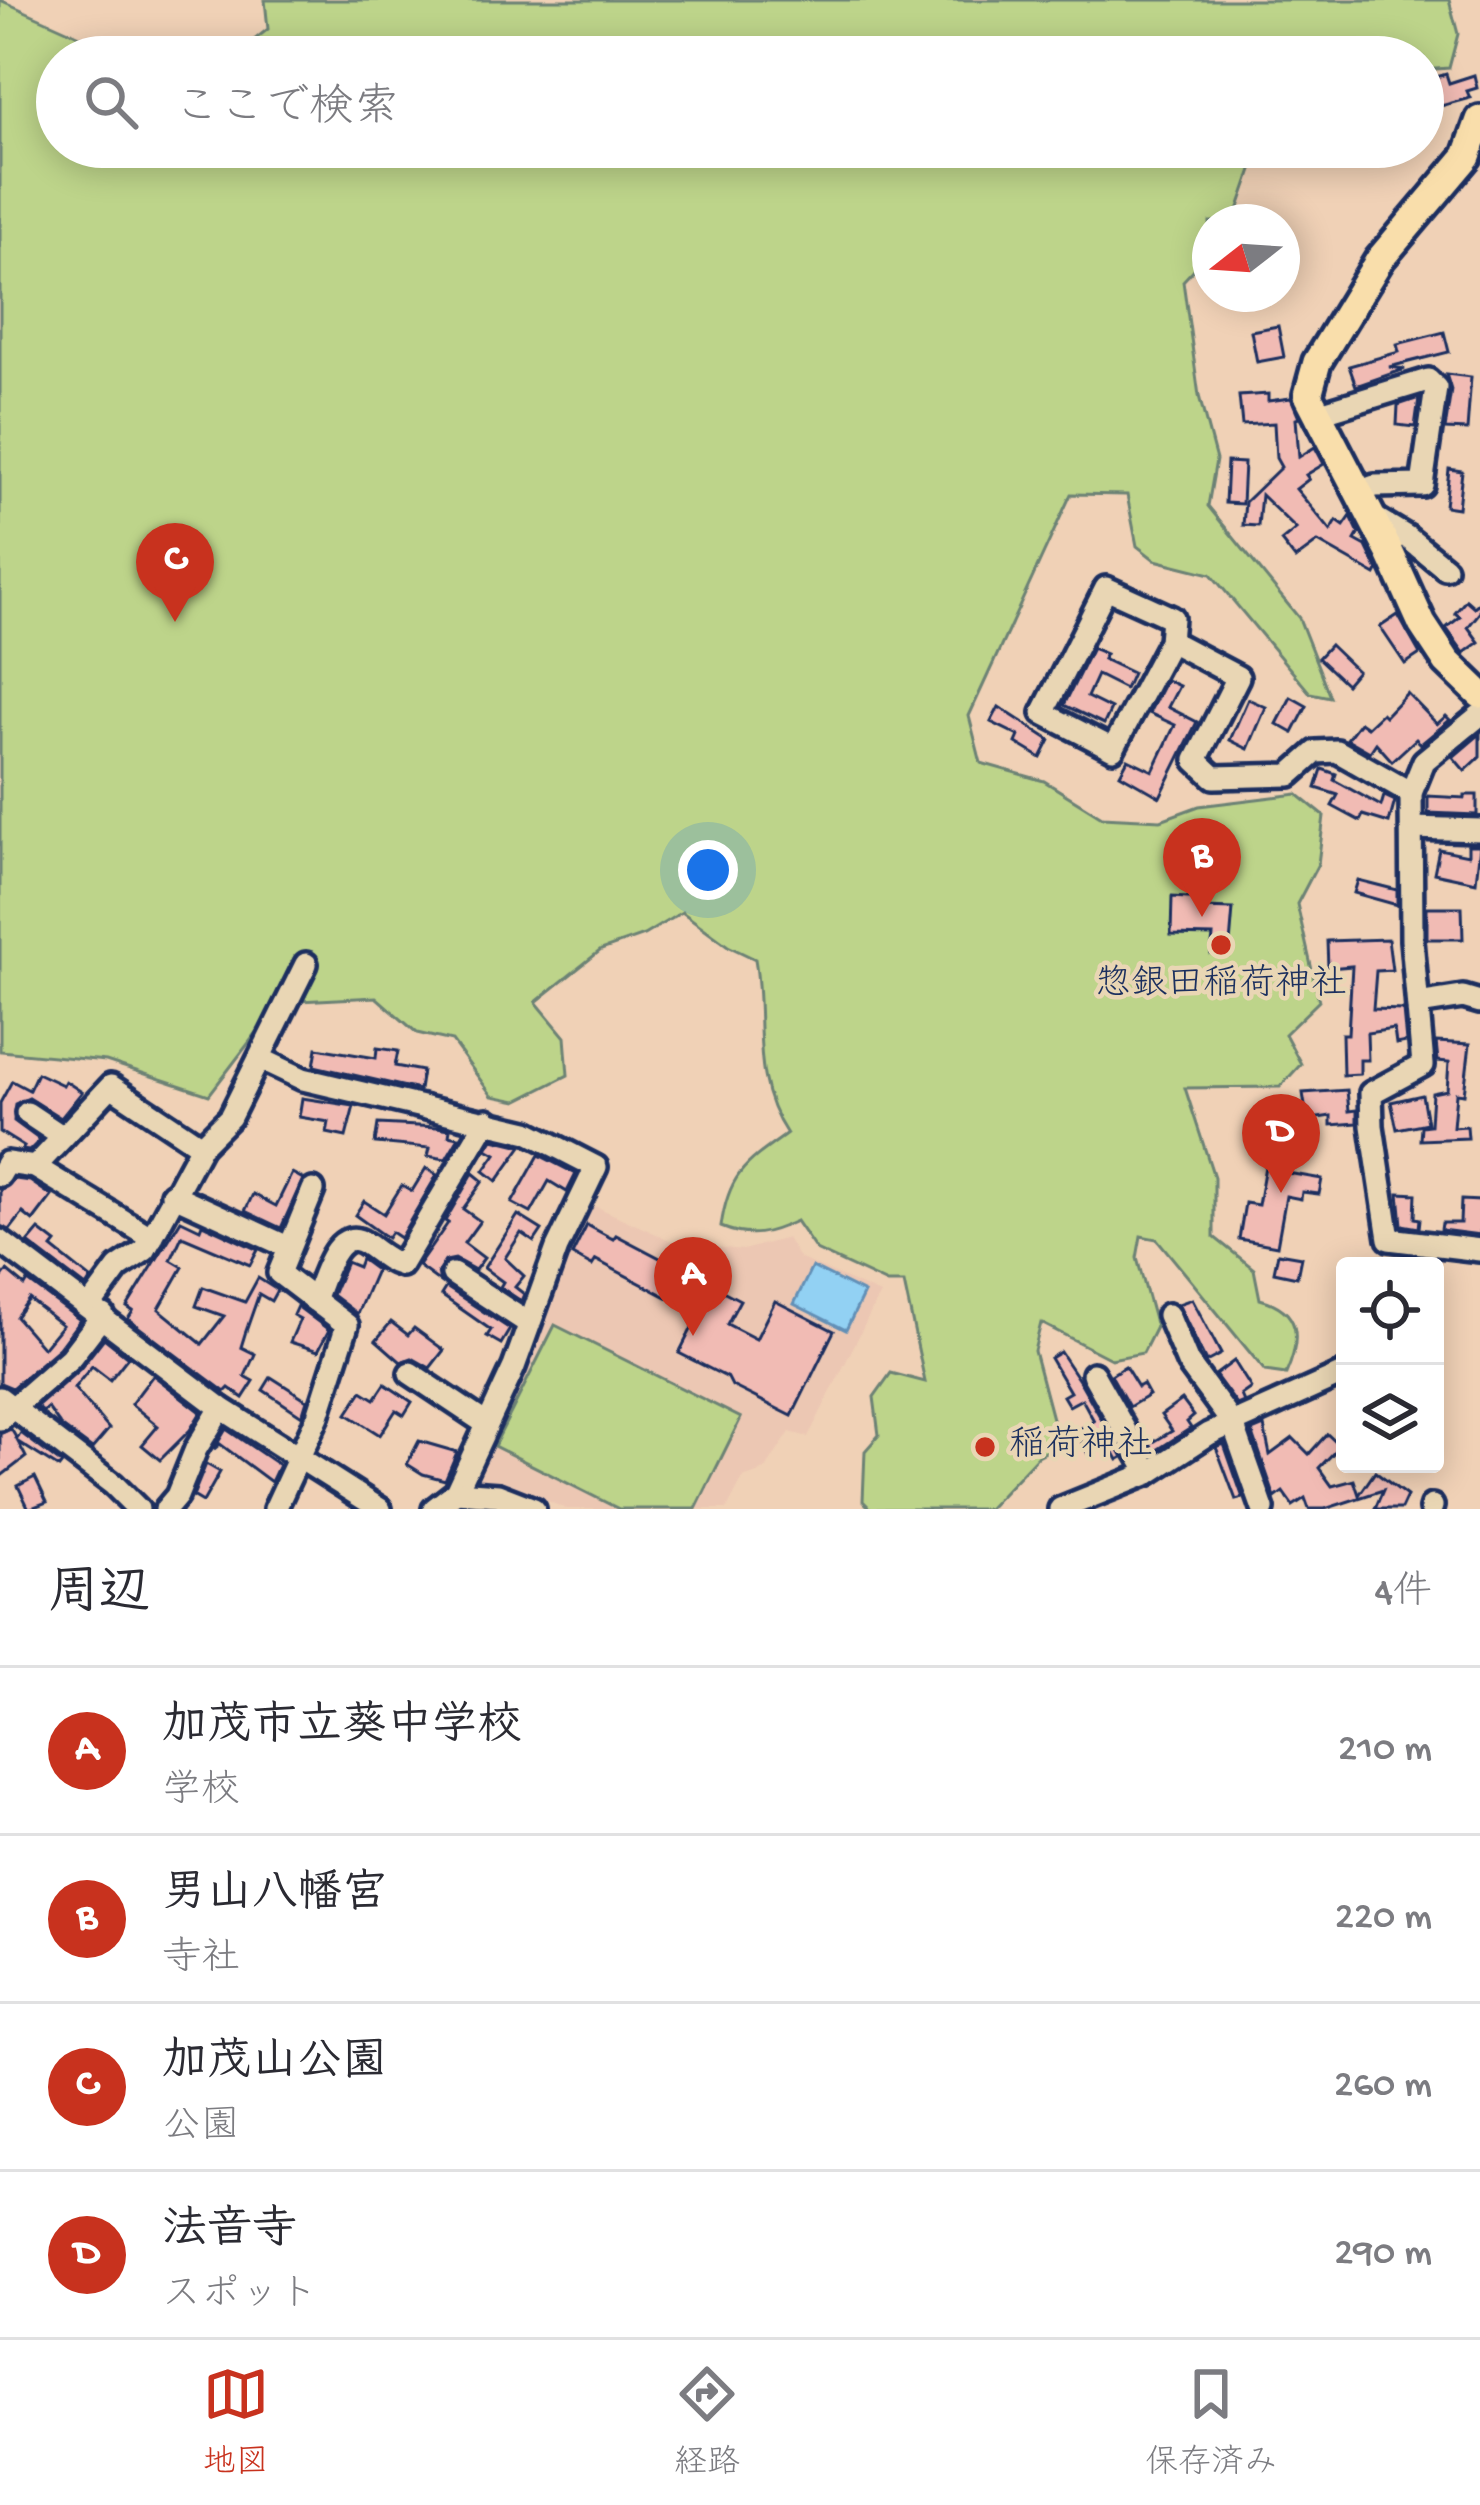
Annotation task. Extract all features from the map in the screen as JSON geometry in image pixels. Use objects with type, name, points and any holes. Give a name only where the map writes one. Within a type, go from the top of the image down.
[{"type":"main road","points":[[1480,120],[1467,156],[1379,259],[1317,362],[1308,395],[1422,625],[1447,662],[1480,694]]},
{"type":"street","points":[[1317,419],[1330,410],[1428,380],[1436,388],[1422,485],[1375,486],[1364,503],[1445,568]]},
{"type":"street","points":[[1106,588],[1172,618],[1170,641],[1113,749],[1043,713],[1106,588]]},
{"type":"street","points":[[1170,641],[1238,677],[1196,760],[1214,777],[1290,775],[1316,752],[1337,751],[1411,793]]},
{"type":"street","points":[[1480,715],[1424,761],[1411,793],[1412,940],[1423,1065],[1371,1094],[1389,1239],[1418,1255],[1480,1250]]},
{"type":"street","points":[[1412,828],[1480,830]]},
{"type":"street","points":[[138,1509],[114,1485],[4,1408],[70,1358],[118,1268],[145,1250],[201,1146],[230,1117],[306,964]]},
{"type":"street","points":[[1418,1004],[1463,997],[1480,1002]]},
{"type":"street","points":[[261,1059],[303,1079],[528,1132],[596,1167],[556,1248],[514,1367],[456,1492],[434,1509]]},
{"type":"street","points":[[35,1167],[111,1086],[201,1146]]},
{"type":"street","points":[[27,1113],[63,1137]]},
{"type":"street","points":[[314,1300],[338,1245],[350,1238],[400,1265],[487,1120]]},
{"type":"street","points":[[0,1175],[8,1162],[35,1167],[152,1238]]},
{"type":"street","points":[[275,1509],[318,1416],[347,1325],[279,1274],[313,1190]]},
{"type":"street","points":[[172,1194],[288,1246]]},
{"type":"street","points":[[0,1241],[221,1408],[380,1509]]},
{"type":"street","points":[[453,1274],[528,1323]]},
{"type":"street","points":[[1168,1316],[1188,1363],[1233,1424],[1263,1509]]},
{"type":"street","points":[[410,1373],[485,1423]]},
{"type":"street","points":[[1094,1374],[1149,1473]]},
{"type":"street","points":[[1060,1509],[1105,1500],[1209,1435],[1336,1377]]},
{"type":"street","points":[[166,1509],[221,1408]]},
{"type":"street","points":[[456,1492],[498,1495],[534,1509]]},
{"type":"shaded area","points":[[584,1201],[676,1243],[743,1250],[787,1238],[799,1258],[880,1294],[808,1437],[790,1432],[765,1470],[743,1478],[727,1509],[566,1509],[516,1487],[473,1481]]},
{"type":"green space","points":[[0,0],[80,36],[36,36],[36,168],[1253,168],[1240,204],[1192,204],[1192,271],[1183,281],[1199,396],[1216,460],[1208,506],[1299,618],[1330,697],[1310,693],[1211,574],[1155,560],[1137,546],[1127,495],[1071,494],[969,716],[981,763],[1044,781],[1102,817],[1161,820],[1199,806],[1297,794],[1324,816],[1318,864],[1297,904],[1319,1001],[1285,1034],[1301,1064],[1280,1087],[1185,1088],[1214,1177],[1214,1237],[1254,1269],[1260,1299],[1291,1319],[1294,1349],[1286,1374],[1265,1371],[1157,1239],[1141,1236],[1137,1258],[1156,1327],[1143,1353],[1111,1359],[1041,1323],[1034,1351],[1059,1445],[1038,1456],[988,1509],[871,1509],[863,1501],[865,1451],[879,1435],[874,1397],[891,1373],[925,1382],[904,1283],[887,1283],[816,1250],[796,1221],[759,1233],[721,1227],[728,1194],[741,1172],[787,1134],[775,1113],[763,1070],[755,959],[728,946],[682,912],[644,935],[601,950],[536,1002],[565,1037],[568,1075],[517,1101],[492,1096],[452,1041],[417,1033],[376,997],[280,1002],[209,1095],[106,1061],[0,1051]]},
{"type":"green space","points":[[265,0],[1449,0],[1458,34],[1449,68],[1444,68],[1444,36],[259,36],[268,29]]},
{"type":"green space","points":[[555,1325],[741,1418],[696,1509],[619,1509],[494,1446]]},
{"type":"water","points":[[812,1267],[864,1293],[846,1330],[794,1304]]},
{"type":"building","points":[[1444,75],[1449,83],[1474,75],[1477,88],[1467,91],[1470,98],[1444,105]]},
{"type":"building","points":[[1278,326],[1284,357],[1257,362],[1251,331]]},
{"type":"building","points":[[1444,332],[1449,352],[1389,367],[1405,369],[1356,386],[1349,366],[1399,352],[1397,344]]},
{"type":"building","points":[[1446,374],[1471,377],[1467,430],[1445,429],[1451,390]]},
{"type":"building","points":[[1268,394],[1268,401],[1291,398],[1299,417],[1299,457],[1315,447],[1324,464],[1306,475],[1309,479],[1296,489],[1331,531],[1337,521],[1344,526],[1351,516],[1359,533],[1355,540],[1366,546],[1376,575],[1318,542],[1295,559],[1281,541],[1296,529],[1261,495],[1258,526],[1243,525],[1245,502],[1281,467],[1274,423],[1242,425],[1239,396]]},
{"type":"building","points":[[1419,398],[1415,427],[1397,425],[1398,405]]},
{"type":"building","points":[[1227,462],[1244,463],[1242,504],[1225,503]]},
{"type":"building","points":[[1449,469],[1462,471],[1458,508],[1445,506]]},
{"type":"building","points":[[1466,600],[1474,607],[1480,602],[1480,612],[1468,627],[1479,642],[1464,653],[1446,628],[1460,617],[1455,613]]},
{"type":"building","points":[[1398,615],[1420,654],[1405,664],[1380,627]]},
{"type":"building","points":[[1330,645],[1357,671],[1346,684],[1318,658]]},
{"type":"building","points":[[1092,648],[1132,673],[1125,689],[1097,675],[1087,697],[1111,709],[1104,724],[1064,705]]},
{"type":"building","points":[[1166,680],[1179,686],[1168,707],[1197,722],[1160,797],[1120,774],[1128,759],[1153,771],[1175,725],[1149,713]]},
{"type":"building","points":[[1407,693],[1437,724],[1446,716],[1450,720],[1421,744],[1416,739],[1392,761],[1376,743],[1370,752],[1347,739],[1360,722],[1367,727],[1382,713],[1385,716]]},
{"type":"building","points":[[1291,697],[1307,706],[1293,733],[1277,724]]},
{"type":"building","points":[[1248,699],[1266,707],[1248,749],[1230,740]]},
{"type":"building","points":[[999,707],[1050,740],[1041,758],[1016,743],[1019,736],[991,722]]},
{"type":"building","points":[[1480,734],[1480,757],[1465,771],[1453,757]]},
{"type":"building","points":[[1322,769],[1381,806],[1384,796],[1395,801],[1389,823],[1363,815],[1360,821],[1332,806],[1338,795],[1316,788]]},
{"type":"building","points":[[1477,795],[1477,815],[1428,813],[1428,796]]},
{"type":"building","points":[[1468,845],[1480,845],[1476,882],[1434,873],[1439,849],[1468,855]]},
{"type":"building","points":[[1358,880],[1397,890],[1397,905],[1354,893]]},
{"type":"building","points":[[1172,897],[1203,899],[1202,908],[1233,909],[1229,956],[1211,954],[1213,936],[1171,935]]},
{"type":"building","points":[[1427,907],[1462,907],[1463,939],[1427,939]]},
{"type":"building","points":[[1388,939],[1392,970],[1376,971],[1373,1009],[1403,1010],[1406,1042],[1396,1044],[1394,1029],[1367,1033],[1368,1060],[1360,1060],[1360,1074],[1343,1075],[1342,1034],[1348,1034],[1352,966],[1328,968],[1327,941]]},
{"type":"building","points":[[1436,1042],[1470,1044],[1464,1094],[1456,1093],[1453,1127],[1467,1126],[1468,1138],[1420,1140],[1421,1126],[1430,1125],[1432,1093],[1447,1090],[1449,1062],[1438,1061]]},
{"type":"building","points":[[317,1048],[376,1058],[377,1048],[398,1051],[395,1066],[422,1071],[419,1090],[314,1066]]},
{"type":"building","points":[[37,1073],[82,1092],[61,1118],[29,1098],[15,1104],[14,1121],[40,1140],[29,1151],[22,1150],[0,1132],[0,1103],[12,1081],[29,1090]]},
{"type":"building","points":[[1347,1090],[1349,1111],[1357,1110],[1357,1123],[1331,1125],[1331,1116],[1273,1121],[1276,1101],[1305,1106],[1303,1093]]},
{"type":"building","points":[[1422,1095],[1427,1123],[1397,1129],[1391,1102]]},
{"type":"building","points":[[302,1098],[354,1106],[346,1137],[327,1133],[329,1122],[299,1117]]},
{"type":"building","points":[[378,1124],[450,1129],[449,1135],[459,1137],[446,1159],[428,1156],[430,1148],[375,1143]]},
{"type":"building","points":[[493,1139],[522,1146],[497,1181],[484,1171],[496,1154],[487,1149]]},
{"type":"building","points":[[1269,1144],[1281,1146],[1276,1171],[1322,1179],[1319,1194],[1302,1192],[1301,1199],[1286,1196],[1277,1246],[1239,1239],[1245,1203],[1258,1205]]},
{"type":"building","points":[[539,1155],[576,1174],[567,1192],[549,1181],[531,1213],[512,1203]]},
{"type":"building","points":[[426,1168],[437,1175],[400,1238],[391,1232],[387,1238],[355,1215],[364,1201],[384,1214],[402,1185],[412,1191]]},
{"type":"building","points":[[292,1173],[303,1179],[281,1228],[245,1211],[253,1194],[276,1206]]},
{"type":"building","points":[[473,1173],[483,1181],[463,1209],[480,1221],[464,1243],[484,1258],[475,1270],[455,1259],[445,1261],[438,1272],[440,1282],[418,1266],[448,1223]]},
{"type":"building","points":[[15,1179],[30,1181],[52,1196],[33,1221],[23,1213],[10,1230],[0,1226],[0,1190]]},
{"type":"building","points":[[1399,1193],[1416,1194],[1419,1228],[1402,1225]]},
{"type":"building","points":[[1461,1200],[1480,1201],[1480,1235],[1441,1230],[1442,1223],[1460,1223]]},
{"type":"building","points":[[518,1215],[542,1230],[534,1242],[521,1233],[505,1258],[524,1276],[515,1287],[524,1294],[521,1301],[484,1268]]},
{"type":"building","points":[[181,1220],[200,1229],[202,1224],[258,1250],[250,1265],[182,1236],[171,1260],[183,1267],[159,1309],[202,1344],[224,1316],[196,1306],[203,1287],[245,1302],[258,1278],[277,1290],[271,1301],[259,1294],[245,1334],[241,1347],[255,1354],[245,1376],[254,1381],[243,1398],[229,1388],[225,1392],[128,1319],[133,1311],[127,1307]]},
{"type":"building","points":[[587,1225],[613,1239],[616,1235],[740,1300],[727,1324],[756,1339],[775,1301],[834,1331],[792,1416],[679,1353],[699,1314],[596,1260],[592,1266],[572,1255]]},
{"type":"building","points":[[39,1230],[56,1243],[52,1248],[91,1279],[86,1287],[28,1243]]},
{"type":"building","points":[[1278,1253],[1301,1257],[1297,1277],[1274,1272]]},
{"type":"building","points":[[361,1259],[376,1270],[357,1314],[332,1295],[346,1262],[358,1267]]},
{"type":"building","points":[[7,1271],[25,1286],[28,1281],[80,1320],[59,1348],[12,1388],[0,1383],[0,1280]],"holes":[[[29,1299],[62,1325],[43,1348],[16,1317]]]},
{"type":"building","points":[[446,1287],[510,1329],[501,1344],[487,1336],[491,1330],[441,1295]]},
{"type":"building","points":[[1192,1299],[1221,1354],[1206,1362],[1178,1304]]},
{"type":"building","points":[[297,1306],[329,1330],[318,1351],[290,1342],[300,1319],[293,1315]]},
{"type":"building","points":[[391,1322],[408,1335],[414,1328],[444,1350],[430,1368],[412,1358],[401,1362],[376,1340]]},
{"type":"building","points":[[104,1338],[128,1357],[110,1380],[92,1366],[74,1388],[109,1429],[92,1449],[61,1426],[48,1408],[43,1412],[37,1407],[80,1369]]},
{"type":"building","points":[[1060,1352],[1123,1457],[1118,1460],[1109,1443],[1089,1454],[1076,1431],[1094,1421],[1082,1399],[1069,1406],[1063,1396],[1070,1392],[1050,1358]]},
{"type":"building","points":[[1234,1361],[1251,1388],[1237,1405],[1215,1375]]},
{"type":"building","points":[[1125,1366],[1149,1395],[1129,1407],[1111,1375]]},
{"type":"building","points":[[153,1375],[201,1412],[160,1460],[142,1445],[158,1426],[131,1404]]},
{"type":"building","points":[[271,1377],[307,1400],[302,1416],[263,1390]]},
{"type":"building","points":[[385,1384],[412,1402],[404,1415],[396,1410],[380,1435],[347,1414],[362,1391],[375,1399]]},
{"type":"building","points":[[1182,1400],[1194,1416],[1187,1422],[1191,1428],[1154,1452],[1150,1444],[1172,1431],[1161,1415]]},
{"type":"building","points":[[1264,1426],[1270,1455],[1293,1438],[1309,1454],[1327,1434],[1336,1442],[1336,1450],[1319,1468],[1332,1486],[1354,1480],[1359,1495],[1376,1473],[1407,1496],[1401,1509],[1375,1509],[1383,1490],[1325,1509],[1309,1509],[1305,1498],[1293,1506],[1283,1492],[1275,1498],[1252,1431]]},
{"type":"building","points":[[11,1429],[17,1439],[21,1433],[62,1464],[59,1468],[18,1442],[26,1457],[0,1477],[0,1434]]},
{"type":"building","points":[[226,1429],[279,1465],[271,1482],[220,1444],[214,1449]]},
{"type":"building","points":[[419,1441],[457,1452],[445,1480],[407,1464]]},
{"type":"building","points":[[1224,1444],[1243,1498],[1236,1500],[1216,1447]]},
{"type":"building","points":[[206,1464],[220,1472],[203,1502],[193,1496]]},
{"type":"building","points":[[35,1477],[47,1502],[29,1509],[18,1486]]},
{"type":"place","name":"加茂山公園","points":[[175,622]]},
{"type":"place","name":"男山八幡宮","points":[[1202,917]]},
{"type":"place","name":"惣銀田稲荷神社","points":[[1221,945]]},
{"type":"place","name":"法音寺","points":[[1281,1193]]},
{"type":"place","name":"加茂市立葵中学校","points":[[693,1336]]},
{"type":"place","name":"稲荷神社","points":[[985,1447]]}]
